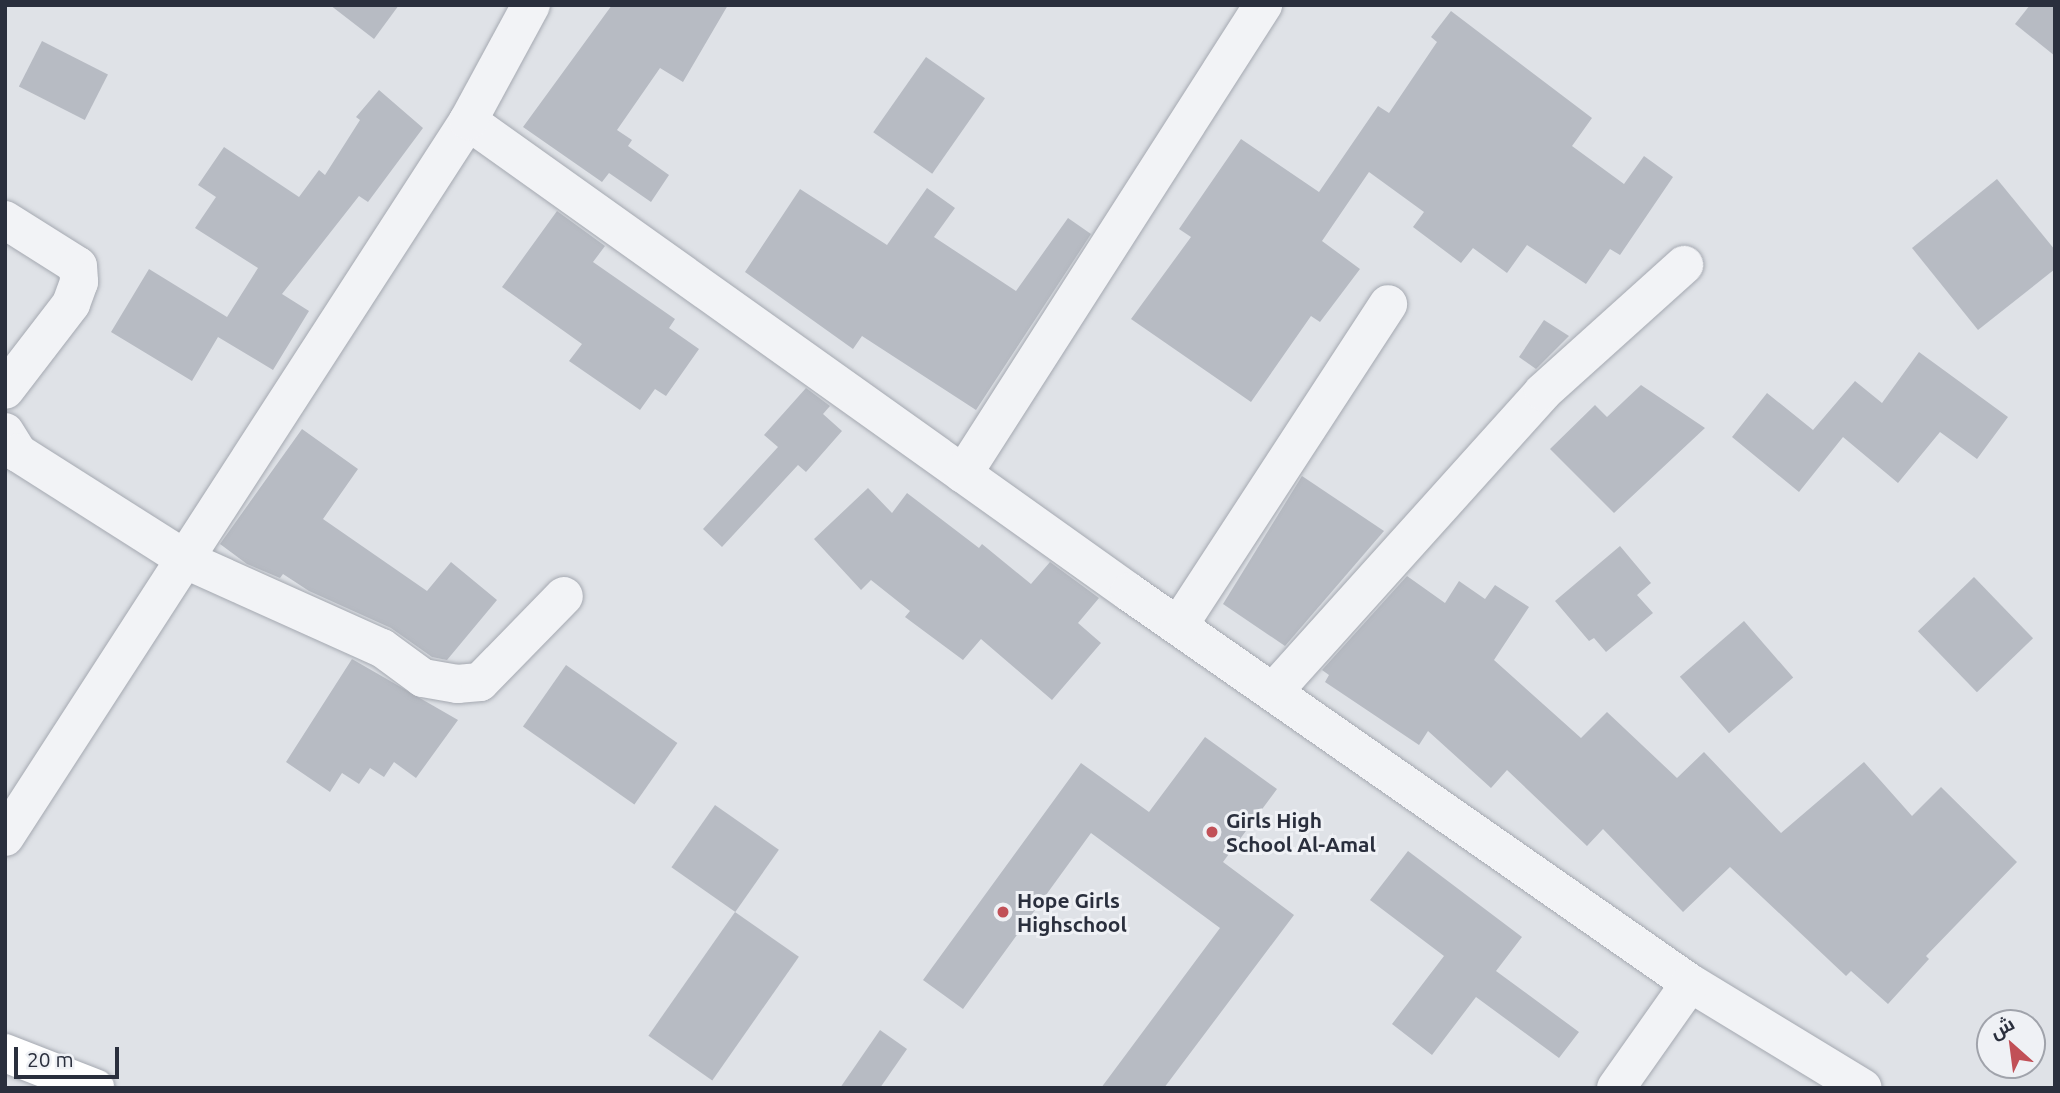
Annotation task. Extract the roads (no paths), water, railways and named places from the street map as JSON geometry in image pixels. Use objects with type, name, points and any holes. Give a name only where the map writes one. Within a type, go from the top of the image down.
[{"type":"main road","points":[[5,1053],[95,1088]]},
{"type":"street","points":[[5,836],[188,561],[468,121],[531,5]]},
{"type":"street","points":[[963,474],[1263,5]]},
{"type":"street","points":[[468,121],[963,474],[1690,983],[1863,1088]]},
{"type":"street","points":[[5,220],[78,266],[79,282],[71,304],[5,390]]},
{"type":"street","points":[[1274,691],[1543,393],[1684,265]]},
{"type":"street","points":[[1179,625],[1388,303]]},
{"type":"street","points":[[5,432],[18,453],[188,561],[382,648],[423,678],[457,684],[480,682],[564,596]]},
{"type":"street","points":[[1616,1088],[1690,983]]},
{"type":"place","name":"Girls High School Al-Amal","points":[[1212,832]]},
{"type":"place","name":"Hope Girls Highschool","points":[[1003,912]]}]
